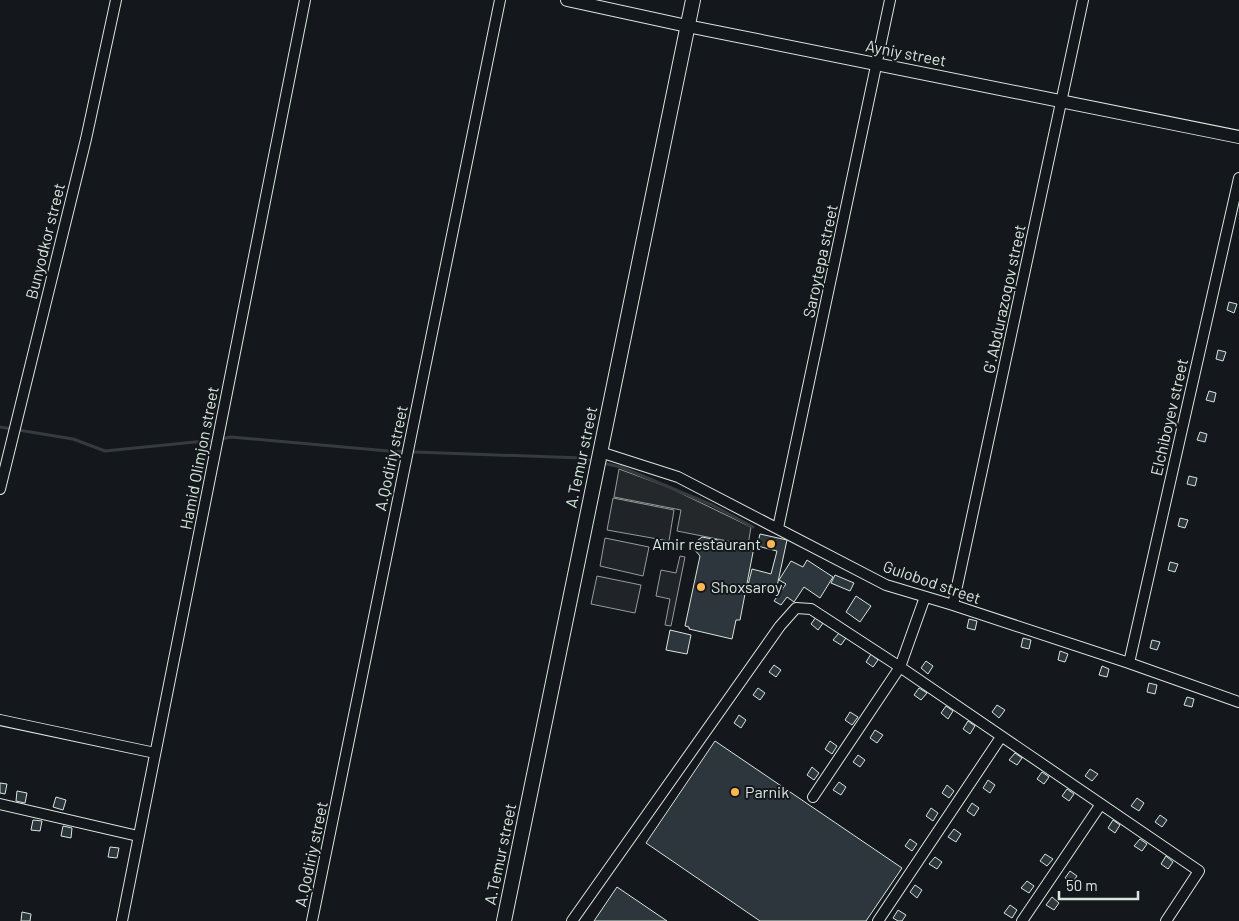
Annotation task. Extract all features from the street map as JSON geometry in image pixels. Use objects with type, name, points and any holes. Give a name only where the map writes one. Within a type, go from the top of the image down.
[{"type":"main road","name":"A.Temur street","points":[[504,921],[693,0]]},
{"type":"street","name":"Bunyodkor street","points":[[0,489],[84,148],[116,0]]},
{"type":"street","name":"Hamid Olimjon street","points":[[122,921],[305,0]]},
{"type":"street","name":"A.Qodiriy street","points":[[312,921],[500,0]]},
{"type":"street","name":"Ayniy street","points":[[568,0],[687,26],[1239,137]]},
{"type":"street","name":"Saroytepa street","points":[[778,528],[878,64],[890,0]]},
{"type":"street","name":"G'.Abdurazoqov street","points":[[953,605],[1083,0]]},
{"type":"street","name":"Elchiboyev street","points":[[1129,663],[1239,178]]},
{"type":"street","name":"Gulobod street","points":[[600,452],[678,477],[886,585],[1129,663],[1239,702]]},
{"type":"street","points":[[813,797],[900,668],[925,597]]},
{"type":"street","points":[[572,921],[780,626],[796,608],[811,610],[900,668],[1199,871],[1166,921]]},
{"type":"street","points":[[0,720],[155,752]]},
{"type":"street","points":[[878,921],[1001,737]]},
{"type":"street","points":[[0,804],[138,836]]},
{"type":"street","points":[[1022,921],[1101,804]]},
{"type":"shaded area","points":[[619,469],[668,487],[751,527],[748,545],[677,531],[681,510],[614,497]]},
{"type":"shaded area","points":[[613,498],[674,510],[669,541],[607,530]]},
{"type":"shaded area","points":[[605,538],[649,547],[643,576],[600,566]]},
{"type":"shaded area","points":[[680,556],[685,557],[671,626],[665,625],[670,599],[656,596],[661,570],[676,573]]},
{"type":"shaded area","points":[[597,576],[641,585],[635,613],[591,604]]},
{"type":"building","points":[[1229,302],[1237,304],[1234,313],[1227,310]]},
{"type":"building","points":[[1218,350],[1226,352],[1223,361],[1216,359]]},
{"type":"building","points":[[1209,391],[1216,393],[1214,402],[1206,400]]},
{"type":"building","points":[[1200,432],[1207,434],[1205,442],[1197,440]]},
{"type":"building","points":[[1189,476],[1197,478],[1195,486],[1187,484]]},
{"type":"building","points":[[1180,518],[1188,520],[1185,528],[1178,526]]},
{"type":"building","points":[[760,534],[787,540],[776,591],[748,585],[752,569],[771,574],[777,551],[757,546]]},
{"type":"building","points":[[702,537],[754,547],[740,620],[736,620],[732,639],[689,629],[689,627],[685,626],[700,556],[694,549],[697,541]]},
{"type":"building","points":[[807,560],[833,577],[820,598],[804,587],[794,602],[787,597],[781,605],[774,601],[786,584],[779,580],[791,561],[803,567]]},
{"type":"building","points":[[1170,562],[1178,564],[1175,572],[1168,570]]},
{"type":"building","points":[[835,575],[854,583],[850,591],[831,583]]},
{"type":"building","points":[[856,596],[871,606],[860,622],[846,612]]},
{"type":"building","points":[[816,617],[824,622],[818,630],[811,624]]},
{"type":"building","points":[[969,619],[977,621],[975,630],[967,628]]},
{"type":"building","points":[[670,630],[691,635],[687,654],[666,650]]},
{"type":"building","points":[[839,633],[846,638],[841,645],[833,640]]},
{"type":"building","points":[[1023,638],[1031,640],[1029,649],[1021,647]]},
{"type":"building","points":[[1152,640],[1160,642],[1157,650],[1150,648]]},
{"type":"building","points":[[1060,651],[1068,654],[1065,662],[1058,660]]},
{"type":"building","points":[[871,654],[878,660],[873,667],[866,662]]},
{"type":"building","points":[[926,661],[933,666],[928,674],[921,668]]},
{"type":"building","points":[[774,665],[781,670],[776,677],[769,672]]},
{"type":"building","points":[[1102,666],[1109,669],[1107,677],[1099,675]]},
{"type":"building","points":[[1149,683],[1157,685],[1155,694],[1147,692]]},
{"type":"building","points":[[758,688],[765,693],[760,700],[753,695]]},
{"type":"building","points":[[919,688],[927,693],[921,700],[914,695]]},
{"type":"building","points":[[1187,697],[1194,699],[1192,707],[1184,705]]},
{"type":"building","points":[[997,705],[1005,710],[999,718],[992,712]]},
{"type":"building","points":[[946,706],[953,711],[948,719],[941,713]]},
{"type":"building","points":[[850,712],[858,717],[852,725],[845,720]]},
{"type":"building","points":[[739,715],[746,720],[741,728],[734,723]]},
{"type":"building","points":[[968,721],[975,726],[970,734],[963,729]]},
{"type":"building","points":[[875,730],[883,735],[877,743],[870,738]]},
{"type":"building","name":"Parnik","points":[[715,741],[902,868],[866,921],[760,921],[646,843]]},
{"type":"building","points":[[830,741],[837,746],[832,754],[825,749]]},
{"type":"building","points":[[1015,753],[1022,758],[1017,765],[1009,760]]},
{"type":"building","points":[[858,755],[865,760],[860,767],[853,762]]},
{"type":"building","points":[[812,767],[819,773],[814,780],[807,775]]},
{"type":"building","points":[[1090,769],[1098,774],[1092,781],[1085,776]]},
{"type":"building","points":[[1042,772],[1049,777],[1044,784],[1037,779]]},
{"type":"building","points":[[988,780],[995,785],[990,793],[983,788]]},
{"type":"building","points":[[839,782],[846,787],[841,795],[833,790]]},
{"type":"building","points":[[0,783],[7,784],[5,794],[0,793]]},
{"type":"building","points":[[947,785],[954,791],[949,798],[942,793]]},
{"type":"building","points":[[1067,789],[1074,794],[1069,801],[1062,796]]},
{"type":"building","points":[[17,791],[27,793],[25,803],[16,801]]},
{"type":"building","points":[[56,797],[66,800],[63,810],[53,807]]},
{"type":"building","points":[[1137,798],[1144,803],[1139,811],[1131,806]]},
{"type":"building","points":[[972,803],[979,808],[974,816],[967,811]]},
{"type":"building","points":[[931,808],[938,813],[933,821],[926,816]]},
{"type":"building","points":[[1160,815],[1167,820],[1162,827],[1155,822]]},
{"type":"building","points":[[33,820],[42,821],[40,831],[31,830]]},
{"type":"building","points":[[1113,820],[1120,825],[1115,833],[1108,828]]},
{"type":"building","points":[[63,826],[72,828],[71,838],[61,836]]},
{"type":"building","points":[[954,829],[961,834],[956,842],[948,837]]},
{"type":"building","points":[[910,839],[917,844],[912,851],[905,846]]},
{"type":"building","points":[[1140,839],[1147,844],[1142,851],[1134,846]]},
{"type":"building","points":[[110,847],[119,848],[117,858],[108,857]]},
{"type":"building","points":[[1045,854],[1053,859],[1047,866],[1040,861]]},
{"type":"building","points":[[1166,856],[1173,862],[1168,869],[1161,864]]},
{"type":"building","points":[[935,857],[942,862],[937,869],[929,864]]},
{"type":"building","points":[[1070,871],[1077,876],[1072,883],[1065,878]]},
{"type":"building","points":[[1027,881],[1034,886],[1029,893],[1021,888]]},
{"type":"building","points":[[915,885],[922,890],[917,898],[910,892]]},
{"type":"building","points":[[617,887],[667,921],[594,921]]},
{"type":"building","points":[[1052,897],[1059,903],[1054,910],[1046,905]]},
{"type":"building","points":[[1010,905],[1017,910],[1012,918],[1004,913]]},
{"type":"building","points":[[898,910],[906,915],[902,921],[893,918]]},
{"type":"building","points":[[22,912],[31,914],[30,921],[21,921]]},
{"type":"waterway","points":[[0,427],[73,439],[105,451],[215,440]]},
{"type":"waterway","points":[[221,439],[231,437],[388,451],[582,458],[594,461]]},
{"type":"waterway","points":[[602,463],[621,467],[712,505],[753,527]]},
{"type":"place","name":"Amir restaurant","points":[[771,544]]},
{"type":"place","name":"Shoxsaroy","points":[[701,587]]},
{"type":"place","name":"Parnik","points":[[735,792]]}]
